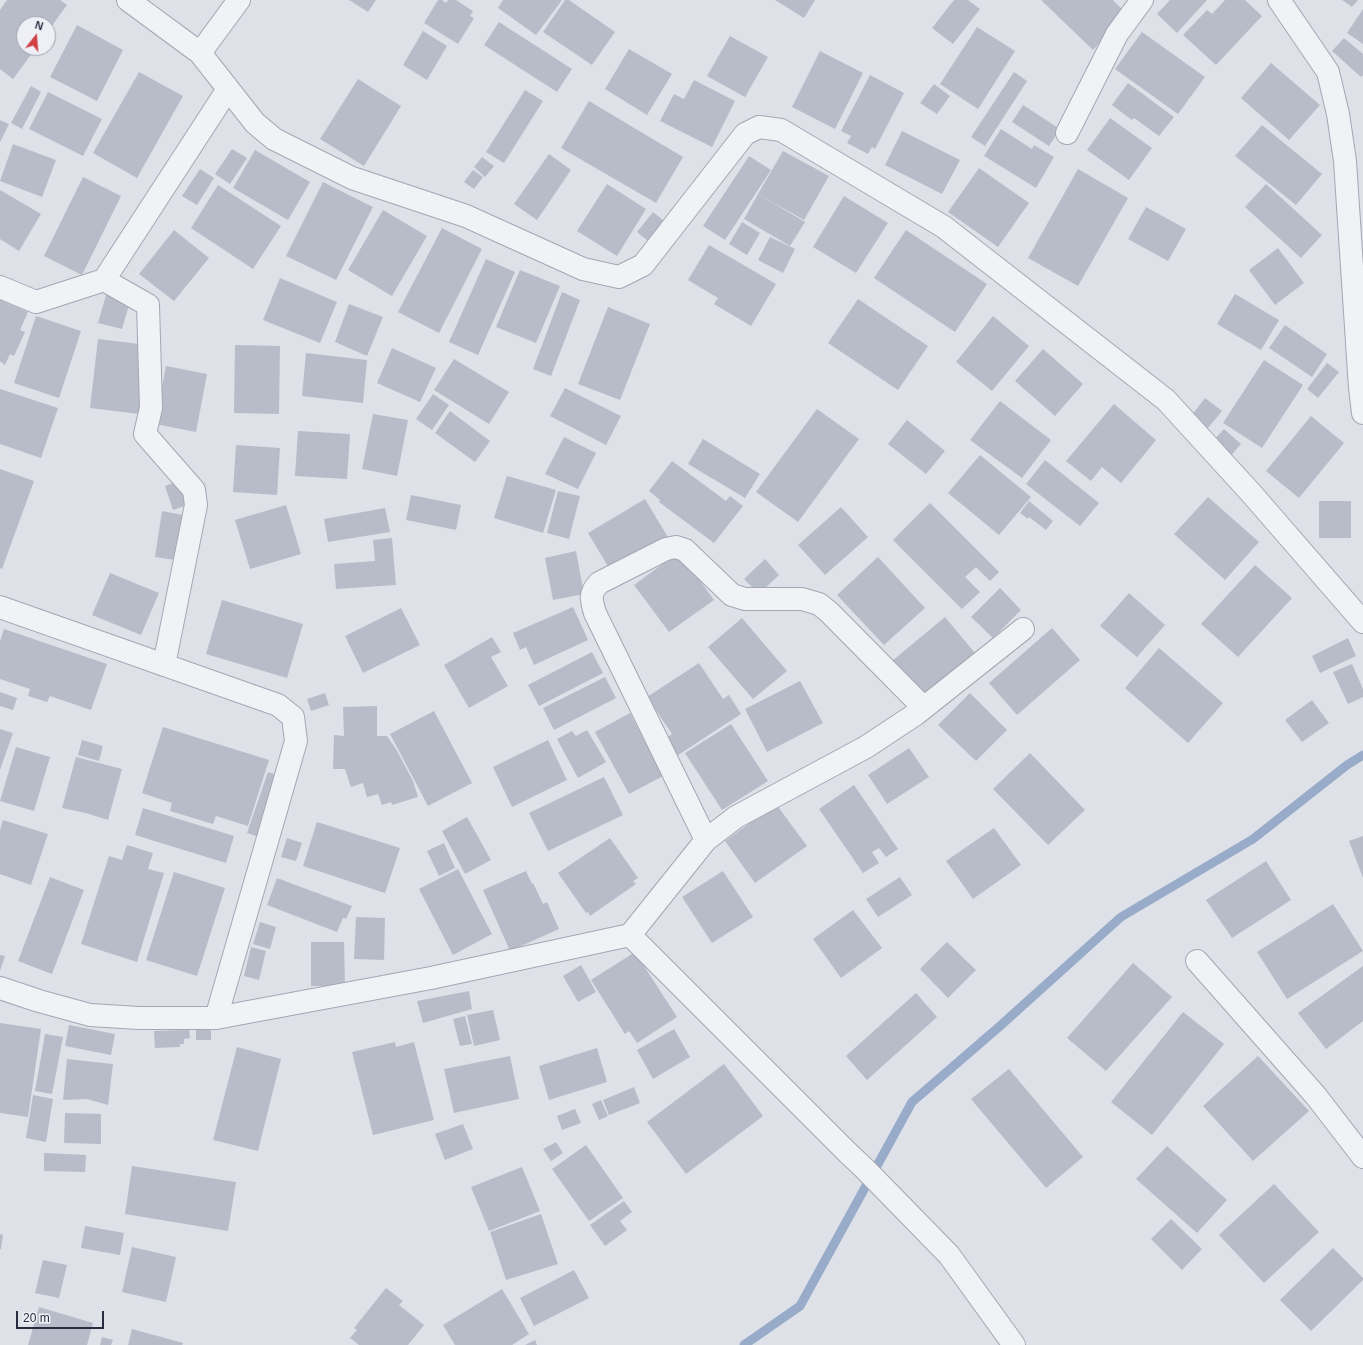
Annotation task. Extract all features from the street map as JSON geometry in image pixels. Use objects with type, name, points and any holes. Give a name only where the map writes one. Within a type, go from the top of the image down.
[{"type":"street","points":[[128,0],[200,53],[255,124],[274,140],[352,178],[466,216],[583,268],[619,277],[643,265],[745,134],[759,127],[781,130],[944,227],[1166,400],[1251,493],[1363,622]]},
{"type":"street","points":[[200,53],[239,0]]},
{"type":"street","points":[[1067,133],[1117,34],[1142,0]]},
{"type":"street","points":[[1279,0],[1328,72],[1338,114],[1354,165],[1360,388],[1363,413]]},
{"type":"street","points":[[0,287],[36,302],[104,280],[228,89]]},
{"type":"street","points":[[104,280],[148,305],[151,408],[145,434],[194,490],[196,505],[164,665]]},
{"type":"street","points":[[706,840],[595,613],[591,600],[593,589],[599,582],[666,549],[676,547],[685,550],[732,594],[745,599],[802,599],[819,604],[829,612],[923,707]]},
{"type":"street","points":[[0,607],[278,705],[293,717],[296,741],[216,1018]]},
{"type":"street","points":[[0,988],[39,1001],[90,1014],[139,1018],[216,1018],[431,978],[630,935],[706,840],[736,817],[866,747],[923,707],[1023,629]]},
{"type":"street","points":[[630,935],[865,1169],[949,1255],[1014,1345]]},
{"type":"street","points":[[1197,961],[1316,1096],[1363,1157]]},
{"type":"building","points":[[7,0],[60,0],[67,5],[56,20],[56,16],[16,16],[16,56],[30,56],[13,79],[0,69],[0,10]]},
{"type":"building","points":[[349,0],[376,0],[368,12]]},
{"type":"building","points":[[438,0],[442,0],[446,3],[448,0],[456,0],[473,11],[470,16],[474,18],[458,44],[424,23]]},
{"type":"building","points":[[503,0],[562,0],[536,35],[498,8]]},
{"type":"building","points":[[565,0],[569,0],[615,32],[592,65],[543,32]]},
{"type":"building","points":[[775,0],[815,0],[804,18]]},
{"type":"building","points":[[954,0],[968,0],[980,9],[953,44],[932,28]]},
{"type":"building","points":[[1041,0],[1113,0],[1127,14],[1093,50]]},
{"type":"building","points":[[1170,0],[1207,0],[1177,33],[1157,14]]},
{"type":"building","points":[[1225,0],[1245,0],[1262,16],[1216,65],[1183,35],[1207,10],[1212,14]]},
{"type":"building","points":[[1342,0],[1358,0],[1352,7]]},
{"type":"building","points":[[1363,9],[1363,44],[1347,33]]},
{"type":"building","points":[[499,22],[572,69],[557,92],[484,45]]},
{"type":"building","points":[[77,25],[123,50],[97,101],[50,77]]},
{"type":"building","points":[[977,27],[1015,51],[978,109],[940,84]]},
{"type":"building","points":[[423,31],[447,46],[427,80],[403,65]]},
{"type":"building","points":[[1142,32],[1205,77],[1178,114],[1115,69]]},
{"type":"building","points":[[730,36],[768,57],[745,97],[707,76]]},
{"type":"building","points":[[1344,38],[1363,54],[1363,75],[1361,77],[1332,51]]},
{"type":"building","points":[[629,49],[672,74],[647,115],[605,89]]},
{"type":"building","points":[[820,51],[863,73],[835,129],[792,107]]},
{"type":"building","points":[[1271,63],[1320,105],[1289,140],[1241,98]]},
{"type":"building","points":[[139,72],[183,96],[137,178],[93,153]]},
{"type":"building","points":[[1014,72],[1027,81],[985,146],[971,137]]},
{"type":"building","points":[[870,75],[904,93],[875,149],[872,147],[868,154],[847,143],[851,136],[841,131]]},
{"type":"building","points":[[358,79],[401,106],[364,166],[320,139]]},
{"type":"building","points":[[694,80],[735,101],[712,147],[660,121],[674,94],[684,99]]},
{"type":"building","points":[[1128,83],[1174,117],[1159,136],[1134,118],[1132,120],[1112,105]]},
{"type":"building","points":[[934,84],[950,96],[937,114],[920,103]]},
{"type":"building","points":[[31,86],[41,92],[22,129],[11,123]]},
{"type":"building","points":[[525,90],[543,101],[504,163],[486,152]]},
{"type":"building","points":[[48,92],[102,119],[83,156],[29,129]]},
{"type":"building","points":[[589,101],[683,157],[656,203],[561,148]]},
{"type":"building","points":[[1023,105],[1060,129],[1049,146],[1012,122]]},
{"type":"building","points":[[1110,118],[1152,148],[1129,180],[1087,150]]},
{"type":"building","points":[[0,120],[9,124],[0,142]]},
{"type":"building","points":[[1262,125],[1322,174],[1296,205],[1235,156]]},
{"type":"building","points":[[1001,129],[1032,149],[1034,145],[1054,157],[1036,188],[984,156]]},
{"type":"building","points":[[902,131],[960,160],[942,194],[885,165]]},
{"type":"building","points":[[13,144],[56,160],[42,197],[0,181]]},
{"type":"building","points":[[232,149],[247,158],[230,184],[215,174]]},
{"type":"building","points":[[255,150],[310,182],[288,220],[233,188]]},
{"type":"building","points":[[783,151],[829,176],[804,220],[758,194]]},
{"type":"building","points":[[549,154],[571,170],[537,220],[514,204]]},
{"type":"building","points":[[749,156],[771,170],[725,240],[703,226]]},
{"type":"building","points":[[482,157],[494,166],[485,177],[474,167]]},
{"type":"building","points":[[979,168],[1029,203],[998,247],[948,212]]},
{"type":"building","points":[[200,169],[214,178],[197,205],[182,196]]},
{"type":"building","points":[[1078,169],[1128,198],[1078,286],[1028,258]]},
{"type":"building","points":[[473,170],[483,177],[474,189],[464,182]]},
{"type":"building","points":[[83,177],[121,196],[82,275],[44,256]]},
{"type":"building","points":[[323,182],[373,207],[336,280],[286,256]]},
{"type":"building","points":[[607,184],[646,209],[617,256],[577,231]]},
{"type":"building","points":[[1266,184],[1322,235],[1301,258],[1245,207]]},
{"type":"building","points":[[218,185],[281,226],[253,269],[191,228]]},
{"type":"building","points":[[0,190],[41,214],[19,251],[0,239]]},
{"type":"building","points":[[758,194],[805,222],[790,246],[744,219]]},
{"type":"building","points":[[844,196],[888,223],[856,273],[813,247]]},
{"type":"building","points":[[1146,207],[1186,229],[1168,261],[1128,239]]},
{"type":"building","points":[[383,210],[427,236],[392,296],[348,270]]},
{"type":"building","points":[[653,212],[669,225],[653,245],[637,232]]},
{"type":"building","points":[[742,222],[760,233],[747,255],[729,244]]},
{"type":"building","points":[[442,228],[482,249],[439,333],[398,312]]},
{"type":"building","points":[[174,230],[209,258],[174,301],[139,274]]},
{"type":"building","points":[[906,230],[987,284],[955,332],[874,278]]},
{"type":"building","points":[[770,237],[795,249],[783,273],[758,260]]},
{"type":"building","points":[[709,245],[776,284],[751,326],[714,304],[718,298],[688,280]]},
{"type":"building","points":[[1278,248],[1304,283],[1275,305],[1249,270]]},
{"type":"building","points":[[486,259],[515,272],[478,355],[449,342]]},
{"type":"building","points":[[520,270],[560,286],[536,343],[496,327]]},
{"type":"building","points":[[280,278],[337,302],[320,343],[263,320]]},
{"type":"building","points":[[562,292],[580,300],[551,376],[533,369]]},
{"type":"building","points":[[1235,294],[1279,320],[1261,350],[1217,324]]},
{"type":"building","points":[[106,295],[130,302],[122,329],[98,323]]},
{"type":"building","points":[[858,299],[928,346],[898,390],[828,343]]},
{"type":"building","points":[[0,300],[28,312],[20,330],[25,332],[14,356],[10,354],[5,365],[0,361]]},
{"type":"building","points":[[349,304],[383,317],[367,356],[335,342]]},
{"type":"building","points":[[608,307],[650,324],[620,400],[578,384]]},
{"type":"building","points":[[36,316],[81,331],[59,398],[14,383]]},
{"type":"building","points":[[993,316],[1029,346],[992,391],[956,362]]},
{"type":"building","points":[[1285,325],[1327,354],[1312,377],[1269,348]]},
{"type":"building","points":[[98,339],[147,345],[139,414],[90,408]]},
{"type":"building","points":[[235,345],[280,346],[279,414],[234,413]]},
{"type":"building","points":[[392,348],[436,368],[420,402],[377,383]]},
{"type":"building","points":[[1043,349],[1083,384],[1055,416],[1015,381]]},
{"type":"building","points":[[306,353],[367,360],[363,403],[302,396]]},
{"type":"building","points":[[454,359],[509,392],[489,424],[434,390]]},
{"type":"building","points":[[1264,360],[1303,385],[1262,448],[1223,423]]},
{"type":"building","points":[[1327,363],[1339,372],[1318,398],[1307,389]]},
{"type":"building","points":[[166,366],[207,374],[196,432],[155,424]]},
{"type":"building","points":[[565,388],[621,416],[606,445],[550,416]]},
{"type":"building","points":[[0,389],[58,408],[41,458],[0,444]]},
{"type":"building","points":[[433,394],[449,405],[432,430],[416,419]]},
{"type":"building","points":[[1205,398],[1222,411],[1207,429],[1191,416]]},
{"type":"building","points":[[1000,401],[1051,440],[1022,478],[970,440]]},
{"type":"building","points":[[1114,404],[1156,440],[1121,483],[1102,467],[1091,481],[1066,461]]},
{"type":"building","points":[[817,409],[859,439],[798,522],[756,492]]},
{"type":"building","points":[[450,411],[490,441],[475,462],[435,433]]},
{"type":"building","points":[[373,414],[408,420],[397,476],[362,469]]},
{"type":"building","points":[[1311,416],[1344,443],[1299,498],[1266,471]]},
{"type":"building","points":[[907,420],[945,451],[926,474],[888,444]]},
{"type":"building","points":[[1224,429],[1241,444],[1228,459],[1211,443]]},
{"type":"building","points":[[298,431],[350,434],[347,479],[295,476]]},
{"type":"building","points":[[564,437],[596,453],[578,489],[545,474]]},
{"type":"building","points":[[703,439],[760,474],[745,498],[688,464]]},
{"type":"building","points":[[236,445],[280,448],[277,495],[233,492]]},
{"type":"building","points":[[980,455],[1031,497],[999,535],[948,493]]},
{"type":"building","points":[[1045,460],[1099,503],[1080,526],[1026,484]]},
{"type":"building","points":[[672,461],[726,501],[730,496],[743,506],[714,543],[659,502],[660,500],[649,491]]},
{"type":"building","points":[[0,469],[34,481],[2,569],[0,568]]},
{"type":"building","points":[[507,476],[556,490],[543,533],[494,518]]},
{"type":"building","points":[[178,481],[187,505],[173,510],[165,486]]},
{"type":"building","points":[[558,491],[580,496],[569,539],[547,533]]},
{"type":"building","points":[[411,495],[461,505],[456,530],[406,520]]},
{"type":"building","points":[[1208,497],[1259,542],[1225,580],[1174,534]]},
{"type":"building","points":[[645,499],[669,539],[612,573],[588,533]]},
{"type":"building","points":[[1029,501],[1053,521],[1046,530],[1029,517],[1028,519],[1020,513]]},
{"type":"building","points":[[1319,501],[1351,501],[1351,538],[1319,538]]},
{"type":"building","points":[[930,503],[999,572],[990,581],[976,567],[965,577],[980,592],[962,609],[893,540]]},
{"type":"building","points":[[286,505],[301,554],[250,569],[235,520]]},
{"type":"building","points":[[841,507],[868,537],[825,575],[798,545]]},
{"type":"building","points":[[385,508],[390,532],[328,542],[324,519]]},
{"type":"building","points":[[162,511],[188,516],[181,561],[155,557]]},
{"type":"building","points":[[392,538],[396,585],[336,589],[334,564],[375,561],[373,540]]},
{"type":"building","points":[[576,551],[584,594],[553,600],[545,558]]},
{"type":"building","points":[[679,552],[714,600],[669,632],[634,585]]},
{"type":"building","points":[[878,557],[925,608],[884,645],[837,595]]},
{"type":"building","points":[[765,559],[779,575],[759,594],[744,579]]},
{"type":"building","points":[[1255,565],[1292,598],[1238,657],[1201,624]]},
{"type":"building","points":[[110,573],[159,593],[141,635],[92,615]]},
{"type":"building","points":[[1000,588],[1021,610],[993,638],[971,617]]},
{"type":"building","points":[[1129,593],[1165,625],[1137,657],[1100,626]]},
{"type":"building","points":[[222,600],[303,624],[287,678],[206,654]]},
{"type":"building","points":[[573,607],[588,640],[534,665],[526,647],[520,650],[513,633]]},
{"type":"building","points":[[401,608],[420,645],[363,673],[345,636]]},
{"type":"building","points":[[945,617],[975,653],[921,697],[892,661]]},
{"type":"building","points":[[742,618],[787,671],[753,699],[708,647]]},
{"type":"building","points":[[1052,628],[1080,660],[1017,715],[989,683]]},
{"type":"building","points":[[4,629],[107,664],[91,710],[50,696],[47,702],[28,696],[30,689],[0,679],[0,641]]},
{"type":"building","points":[[492,637],[501,652],[491,657],[508,686],[469,708],[444,665]]},
{"type":"building","points":[[1348,638],[1356,656],[1320,673],[1312,656]]},
{"type":"building","points":[[1159,648],[1223,703],[1188,743],[1125,688]]},
{"type":"building","points":[[592,652],[603,673],[539,706],[528,685]]},
{"type":"building","points":[[699,663],[723,699],[729,695],[741,714],[675,757],[664,740],[672,734],[647,697]]},
{"type":"building","points":[[1352,664],[1363,689],[1363,697],[1348,704],[1333,672]]},
{"type":"building","points":[[605,677],[616,698],[554,730],[543,708]]},
{"type":"building","points":[[800,681],[823,723],[767,752],[745,709]]},
{"type":"building","points":[[0,692],[17,698],[13,710],[0,706]]},
{"type":"building","points":[[325,693],[329,705],[311,711],[307,699]]},
{"type":"building","points":[[970,693],[1007,730],[976,761],[938,725]]},
{"type":"building","points":[[1312,700],[1329,723],[1302,742],[1285,720]]},
{"type":"building","points":[[377,706],[377,736],[387,736],[396,749],[413,781],[418,797],[392,805],[391,802],[382,805],[378,794],[367,797],[363,783],[351,787],[345,769],[333,769],[334,735],[344,736],[343,707]]},
{"type":"building","points":[[434,711],[472,783],[428,806],[390,734]]},
{"type":"building","points":[[630,713],[663,776],[629,794],[595,732]]},
{"type":"building","points":[[731,724],[768,781],[722,810],[685,753]]},
{"type":"building","points":[[163,727],[269,760],[248,826],[216,816],[213,824],[170,811],[172,803],[142,793]]},
{"type":"building","points":[[0,729],[13,733],[0,770]]},
{"type":"building","points":[[587,730],[606,762],[578,778],[557,739],[572,731],[576,736]]},
{"type":"building","points":[[82,740],[103,746],[99,761],[78,755]]},
{"type":"building","points":[[548,740],[567,780],[512,807],[493,767]]},
{"type":"building","points":[[16,747],[50,757],[34,811],[0,801]]},
{"type":"building","points":[[909,748],[929,777],[887,804],[868,775]]},
{"type":"building","points":[[1030,753],[1085,810],[1048,845],[993,789]]},
{"type":"building","points":[[76,757],[122,769],[108,820],[86,813],[62,808]]},
{"type":"building","points":[[268,772],[280,776],[259,837],[247,833]]},
{"type":"building","points":[[604,777],[623,815],[548,851],[529,813]]},
{"type":"building","points":[[854,785],[898,849],[886,857],[879,848],[872,852],[879,863],[863,873],[819,809]]},
{"type":"building","points":[[776,804],[807,846],[755,883],[725,841]]},
{"type":"building","points":[[143,808],[234,836],[226,863],[135,835]]},
{"type":"building","points":[[467,817],[491,860],[465,874],[442,831]]},
{"type":"building","points":[[3,820],[48,834],[31,885],[0,874],[0,830]]},
{"type":"building","points":[[317,822],[400,848],[385,893],[303,866]]},
{"type":"building","points":[[994,828],[1021,865],[973,899],[946,861]]},
{"type":"building","points":[[1363,836],[1363,878],[1349,841]]},
{"type":"building","points":[[287,838],[302,843],[296,861],[281,857]]},
{"type":"building","points":[[610,838],[638,878],[633,881],[636,884],[590,916],[588,912],[586,913],[558,873]]},
{"type":"building","points":[[444,843],[455,868],[439,876],[427,851]]},
{"type":"building","points":[[127,845],[153,853],[148,869],[164,873],[137,962],[81,944],[109,856],[122,860]]},
{"type":"building","points":[[1266,861],[1291,900],[1232,938],[1206,900]]},
{"type":"building","points":[[458,869],[492,934],[453,955],[419,889]]},
{"type":"building","points":[[526,871],[543,904],[547,902],[559,929],[510,951],[483,890]]},
{"type":"building","points":[[723,871],[753,917],[712,943],[682,897]]},
{"type":"building","points":[[174,872],[225,888],[197,976],[146,960]]},
{"type":"building","points":[[50,877],[84,890],[52,974],[18,961]]},
{"type":"building","points":[[900,877],[912,895],[878,917],[866,899]]},
{"type":"building","points":[[277,878],[352,906],[346,919],[343,918],[337,932],[267,905]]},
{"type":"building","points":[[1333,904],[1363,951],[1287,999],[1257,952]]},
{"type":"building","points":[[853,910],[882,948],[841,978],[813,939]]},
{"type":"building","points":[[356,917],[385,918],[384,960],[354,959]]},
{"type":"building","points":[[260,922],[276,927],[270,949],[253,944]]},
{"type":"building","points":[[311,942],[344,942],[345,986],[311,986]]},
{"type":"building","points":[[947,942],[976,970],[948,998],[920,969]]},
{"type":"building","points":[[251,947],[266,951],[259,980],[244,976]]},
{"type":"building","points":[[635,952],[677,1017],[637,1043],[629,1031],[625,1034],[591,980]]},
{"type":"building","points":[[0,955],[5,956],[0,971]]},
{"type":"building","points":[[1133,963],[1172,997],[1106,1071],[1067,1038]]},
{"type":"building","points":[[581,965],[596,992],[578,1002],[563,976]]},
{"type":"building","points":[[1363,966],[1363,1021],[1326,1049],[1298,1013]]},
{"type":"building","points":[[469,991],[472,1009],[423,1023],[417,1001]]},
{"type":"building","points":[[916,993],[937,1017],[867,1080],[846,1056]]},
{"type":"building","points":[[493,1010],[500,1040],[474,1046],[467,1015]]},
{"type":"building","points":[[1183,1012],[1224,1044],[1152,1135],[1111,1102]]},
{"type":"building","points":[[465,1016],[472,1044],[460,1046],[453,1019]]},
{"type":"building","points":[[0,1023],[41,1029],[28,1117],[0,1113]]},
{"type":"building","points":[[69,1025],[115,1034],[111,1055],[65,1046]]},
{"type":"building","points":[[196,1025],[211,1025],[211,1040],[196,1040]]},
{"type":"building","points":[[674,1029],[690,1057],[653,1079],[637,1050]]},
{"type":"building","points":[[189,1030],[190,1038],[184,1039],[184,1044],[180,1044],[180,1047],[155,1048],[154,1031]]},
{"type":"building","points":[[45,1034],[63,1037],[52,1094],[35,1091]]},
{"type":"building","points":[[395,1042],[396,1047],[414,1042],[434,1120],[373,1135],[352,1052]]},
{"type":"building","points":[[237,1047],[281,1059],[258,1151],[213,1140]]},
{"type":"building","points":[[597,1048],[607,1082],[549,1100],[539,1066]]},
{"type":"building","points":[[510,1056],[519,1099],[454,1113],[444,1069]]},
{"type":"building","points":[[1258,1056],[1309,1111],[1253,1161],[1203,1106]]},
{"type":"building","points":[[67,1059],[113,1064],[108,1105],[87,1099],[63,1100]]},
{"type":"building","points":[[724,1064],[763,1116],[686,1174],[647,1122]]},
{"type":"building","points":[[1009,1069],[1083,1157],[1046,1188],[971,1099]]},
{"type":"building","points":[[634,1087],[640,1103],[609,1115],[603,1100]]},
{"type":"building","points":[[33,1095],[53,1099],[46,1142],[26,1138]]},
{"type":"building","points":[[601,1100],[608,1116],[599,1120],[592,1104]]},
{"type":"building","points":[[575,1109],[581,1123],[562,1130],[557,1116]]},
{"type":"building","points":[[65,1113],[101,1114],[101,1144],[64,1143]]},
{"type":"building","points":[[463,1124],[473,1149],[445,1160],[435,1134]]},
{"type":"building","points":[[556,1142],[563,1153],[551,1161],[543,1149]]},
{"type":"building","points":[[586,1145],[623,1198],[589,1221],[552,1169]]},
{"type":"building","points":[[1167,1146],[1227,1200],[1197,1233],[1136,1179]]},
{"type":"building","points":[[44,1153],[86,1155],[85,1172],[44,1171]]},
{"type":"building","points":[[132,1166],[236,1182],[228,1231],[125,1214]]},
{"type":"building","points":[[522,1167],[540,1211],[489,1231],[471,1187]]},
{"type":"building","points":[[1274,1184],[1319,1232],[1264,1283],[1219,1235]]},
{"type":"building","points":[[624,1201],[632,1212],[620,1221],[627,1230],[605,1246],[590,1225]]},
{"type":"building","points":[[541,1214],[558,1264],[506,1280],[490,1232]]},
{"type":"building","points":[[1171,1219],[1202,1249],[1182,1270],[1151,1239]]},
{"type":"building","points":[[85,1226],[124,1233],[120,1255],[81,1248]]},
{"type":"building","points":[[0,1234],[3,1235],[1,1249],[0,1249]]},
{"type":"building","points":[[132,1247],[176,1257],[166,1302],[122,1292]]},
{"type":"building","points":[[1333,1248],[1363,1278],[1363,1280],[1311,1331],[1280,1300]]},
{"type":"building","points":[[43,1260],[67,1265],[59,1298],[35,1293]]},
{"type":"building","points":[[574,1270],[589,1298],[534,1326],[520,1298]]},
{"type":"building","points":[[386,1288],[403,1301],[399,1305],[424,1325],[408,1345],[359,1345],[350,1338],[357,1330],[354,1328]]},
{"type":"building","points":[[502,1289],[529,1334],[512,1345],[455,1345],[443,1325]]},
{"type":"building","points":[[39,1307],[93,1323],[87,1345],[28,1345]]},
{"type":"building","points":[[132,1329],[183,1343],[182,1345],[128,1345]]},
{"type":"building","points":[[102,1337],[113,1340],[111,1345],[100,1345]]},
{"type":"building","points":[[535,1340],[537,1345],[525,1345]]},
{"type":"waterway","points":[[744,1345],[800,1306],[912,1102],[1000,1026],[1121,917],[1253,839],[1347,765],[1363,755]]}]
